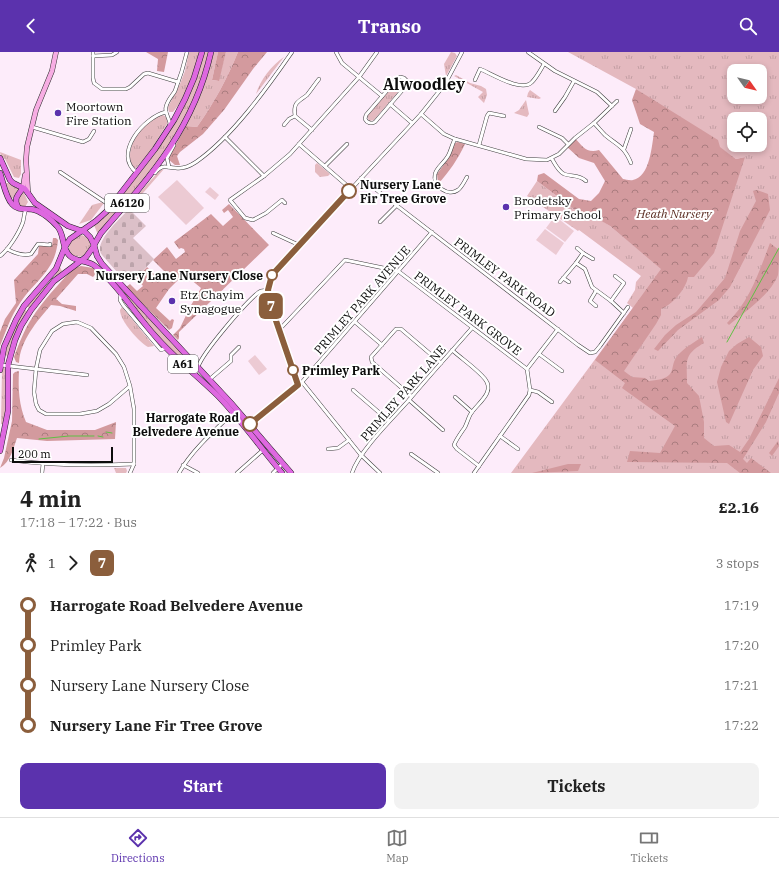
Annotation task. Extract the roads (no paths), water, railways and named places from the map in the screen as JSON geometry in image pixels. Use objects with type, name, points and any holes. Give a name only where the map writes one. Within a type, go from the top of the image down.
[{"type":"highway","name":"A6120","points":[[82,231],[96,221],[111,206],[156,149],[180,109],[194,78],[202,52]]},
{"type":"highway","name":"A6120","points":[[94,245],[100,235],[169,151],[184,126],[202,84],[211,52]]},
{"type":"highway","points":[[0,158],[10,180],[23,188],[39,206],[68,226],[82,231],[90,237],[94,245],[88,255],[54,281],[31,310],[15,340],[8,365],[8,411],[0,451]]},
{"type":"highway","points":[[0,173],[12,203],[16,208],[37,211],[58,226],[62,234],[65,247],[70,256],[81,260]]},
{"type":"highway","points":[[19,208],[15,203],[23,188]]},
{"type":"highway","points":[[26,210],[30,202],[28,193]]},
{"type":"highway","points":[[0,368],[4,347],[16,320],[29,299],[56,269],[70,239],[82,231]]},
{"type":"highway","name":"A61","points":[[94,245],[96,253],[102,264],[210,379],[282,473]]},
{"type":"highway","name":"A61","points":[[81,260],[93,264],[121,294],[166,348],[250,424],[291,473]]},
{"type":"highway","points":[[182,364],[182,360],[187,355]]},
{"type":"highway","points":[[200,369],[202,375],[207,380],[205,384]]},
{"type":"main road","points":[[28,193],[26,172],[27,147],[36,110],[52,72],[56,52]]},
{"type":"main road","points":[[23,188],[26,172]]},
{"type":"street","points":[[93,52],[94,83],[102,89],[126,89],[144,74],[148,73],[178,82]]},
{"type":"street","points":[[93,56],[112,55],[117,52]]},
{"type":"street","points":[[169,128],[170,122],[165,108],[178,82],[187,52]]},
{"type":"street","points":[[130,199],[159,168],[164,166],[177,169],[190,166],[207,154],[225,137],[292,52]]},
{"type":"street","points":[[336,52],[342,63],[382,96]]},
{"type":"street","points":[[285,203],[282,200],[253,220],[245,218],[230,200],[286,158],[359,77],[378,52]]},
{"type":"street","points":[[298,385],[272,309],[268,290],[272,275],[421,114],[442,88],[462,52]]},
{"type":"street","points":[[528,52],[555,71],[597,92],[612,106]]},
{"type":"street","points":[[475,80],[480,69],[515,84],[522,86],[527,85],[532,83],[544,64]]},
{"type":"street","points":[[400,77],[404,78],[406,85],[390,104],[375,122],[367,122],[365,118],[366,115],[397,79],[400,77]]},
{"type":"street","points":[[295,116],[297,102],[308,94],[319,79]]},
{"type":"street","points":[[555,111],[574,81]]},
{"type":"street","points":[[421,114],[444,134],[455,139],[526,159],[547,160],[552,158],[617,101]]},
{"type":"street","points":[[390,104],[412,123]]},
{"type":"street","points":[[137,173],[131,167],[128,160],[128,150],[131,142],[139,130],[147,122],[160,114],[173,114],[180,109]]},
{"type":"street","points":[[479,145],[489,113],[504,116]]},
{"type":"street","points":[[295,116],[312,130]]},
{"type":"street","points":[[284,125],[289,119],[295,116]]},
{"type":"street","points":[[594,122],[606,135],[624,149],[631,163]]},
{"type":"street","points":[[169,167],[167,158],[184,126]]},
{"type":"street","points":[[32,127],[83,142],[89,139],[94,131]]},
{"type":"street","points":[[539,127],[562,138],[568,144]]},
{"type":"street","points":[[624,149],[631,129]]},
{"type":"street","points":[[225,137],[264,176]]},
{"type":"street","points":[[455,139],[448,157],[436,171],[435,181],[436,184],[443,190],[451,193],[460,189],[467,178]]},
{"type":"street","points":[[299,144],[351,189]]},
{"type":"street","points":[[324,166],[347,144]]},
{"type":"street","points":[[552,158],[558,169],[564,174],[578,176],[586,181]]},
{"type":"street","points":[[60,172],[111,206]]},
{"type":"street","name":"PRIMLEY PARK ROAD","points":[[361,178],[590,353],[595,352],[600,346],[628,307]]},
{"type":"street","points":[[380,222],[396,206]]},
{"type":"street","points":[[0,256],[7,249],[23,222],[26,210]]},
{"type":"street","name":"PRIMLEY PARK AVENUE","points":[[250,424],[302,382],[432,232]]},
{"type":"street","points":[[273,233],[299,245]]},
{"type":"street","points":[[7,249],[27,255],[31,254],[38,244],[50,244]]},
{"type":"street","points":[[578,248],[593,259]]},
{"type":"street","points":[[560,282],[584,253]]},
{"type":"street","points":[[279,330],[345,260],[398,271]]},
{"type":"street","points":[[576,262],[585,269],[592,287],[611,300],[624,313]]},
{"type":"street","name":"PRIMLEY PARK GROVE","points":[[398,271],[527,369]]},
{"type":"street","points":[[611,300],[624,283],[615,276]]},
{"type":"street","points":[[563,278],[569,282]]},
{"type":"street","points":[[200,369],[202,358],[223,331],[261,291],[268,290]]},
{"type":"street","points":[[596,291],[590,301],[596,306]]},
{"type":"street","points":[[130,386],[109,404],[97,411],[80,414],[46,414],[39,410],[36,404],[34,392],[36,369],[40,350],[52,331],[63,324],[77,322],[91,328],[116,354],[124,367],[130,386],[135,425],[134,464],[130,473]]},
{"type":"street","points":[[355,322],[382,345]]},
{"type":"street","name":"PRIMLEY PARK LANE","points":[[352,473],[361,455],[389,421],[472,328]]},
{"type":"street","points":[[441,363],[401,329],[396,329],[371,357],[372,362],[443,430]]},
{"type":"street","points":[[474,473],[527,398],[530,390],[527,369],[558,329]]},
{"type":"street","points":[[210,379],[231,361],[231,355],[239,346]]},
{"type":"street","points":[[452,350],[483,377],[488,384],[485,398],[472,412],[454,445],[456,449],[479,466]]},
{"type":"street","points":[[538,354],[562,371]]},
{"type":"street","points":[[0,368],[8,365],[87,375]]},
{"type":"street","points":[[302,382],[361,455],[380,473]]},
{"type":"street","points":[[353,390],[389,421]]},
{"type":"street","points":[[530,390],[538,392],[552,402]]},
{"type":"street","points":[[455,397],[472,412]]},
{"type":"street","points":[[179,473],[206,439],[235,411]]},
{"type":"street","points":[[500,436],[518,449]]},
{"type":"street","points":[[328,449],[338,448],[349,440]]},
{"type":"street","points":[[238,473],[263,450]]},
{"type":"street","points":[[411,454],[438,473]]},
{"type":"street","points":[[11,460],[43,464],[88,466],[134,464]]},
{"type":"street","points":[[273,473],[283,463]]},
{"type":"street","points":[[42,473],[43,464]]},
{"type":"street","points":[[184,465],[198,473]]},
{"type":"waterway","points":[[727,342],[779,248]]},
{"type":"waterway","points":[[106,432],[112,433]]},
{"type":"waterway","points":[[39,439],[69,436],[94,436]]},
{"type":"waterway","points":[[98,436],[103,437]]},
{"type":"place","name":"Moortown Fire Station","points":[[58,113]]},
{"type":"place","name":"Nursery Lane Fir Tree Grove","points":[[349,191]]},
{"type":"place","name":"Brodetsky Primary School","points":[[506,207]]},
{"type":"place","name":"Nursery Lane Nursery Close","points":[[272,275]]},
{"type":"place","name":"Etz Chayim Synagogue","points":[[172,301]]},
{"type":"place","name":"Primley Park","points":[[293,370]]},
{"type":"place","name":"Harrogate Road Belvedere Avenue","points":[[250,424]]},
{"type":"district","name":"Alwoodley","points":[[424,84]]},
{"type":"park label","name":"Heath Nursery","points":[[674,213]]}]
